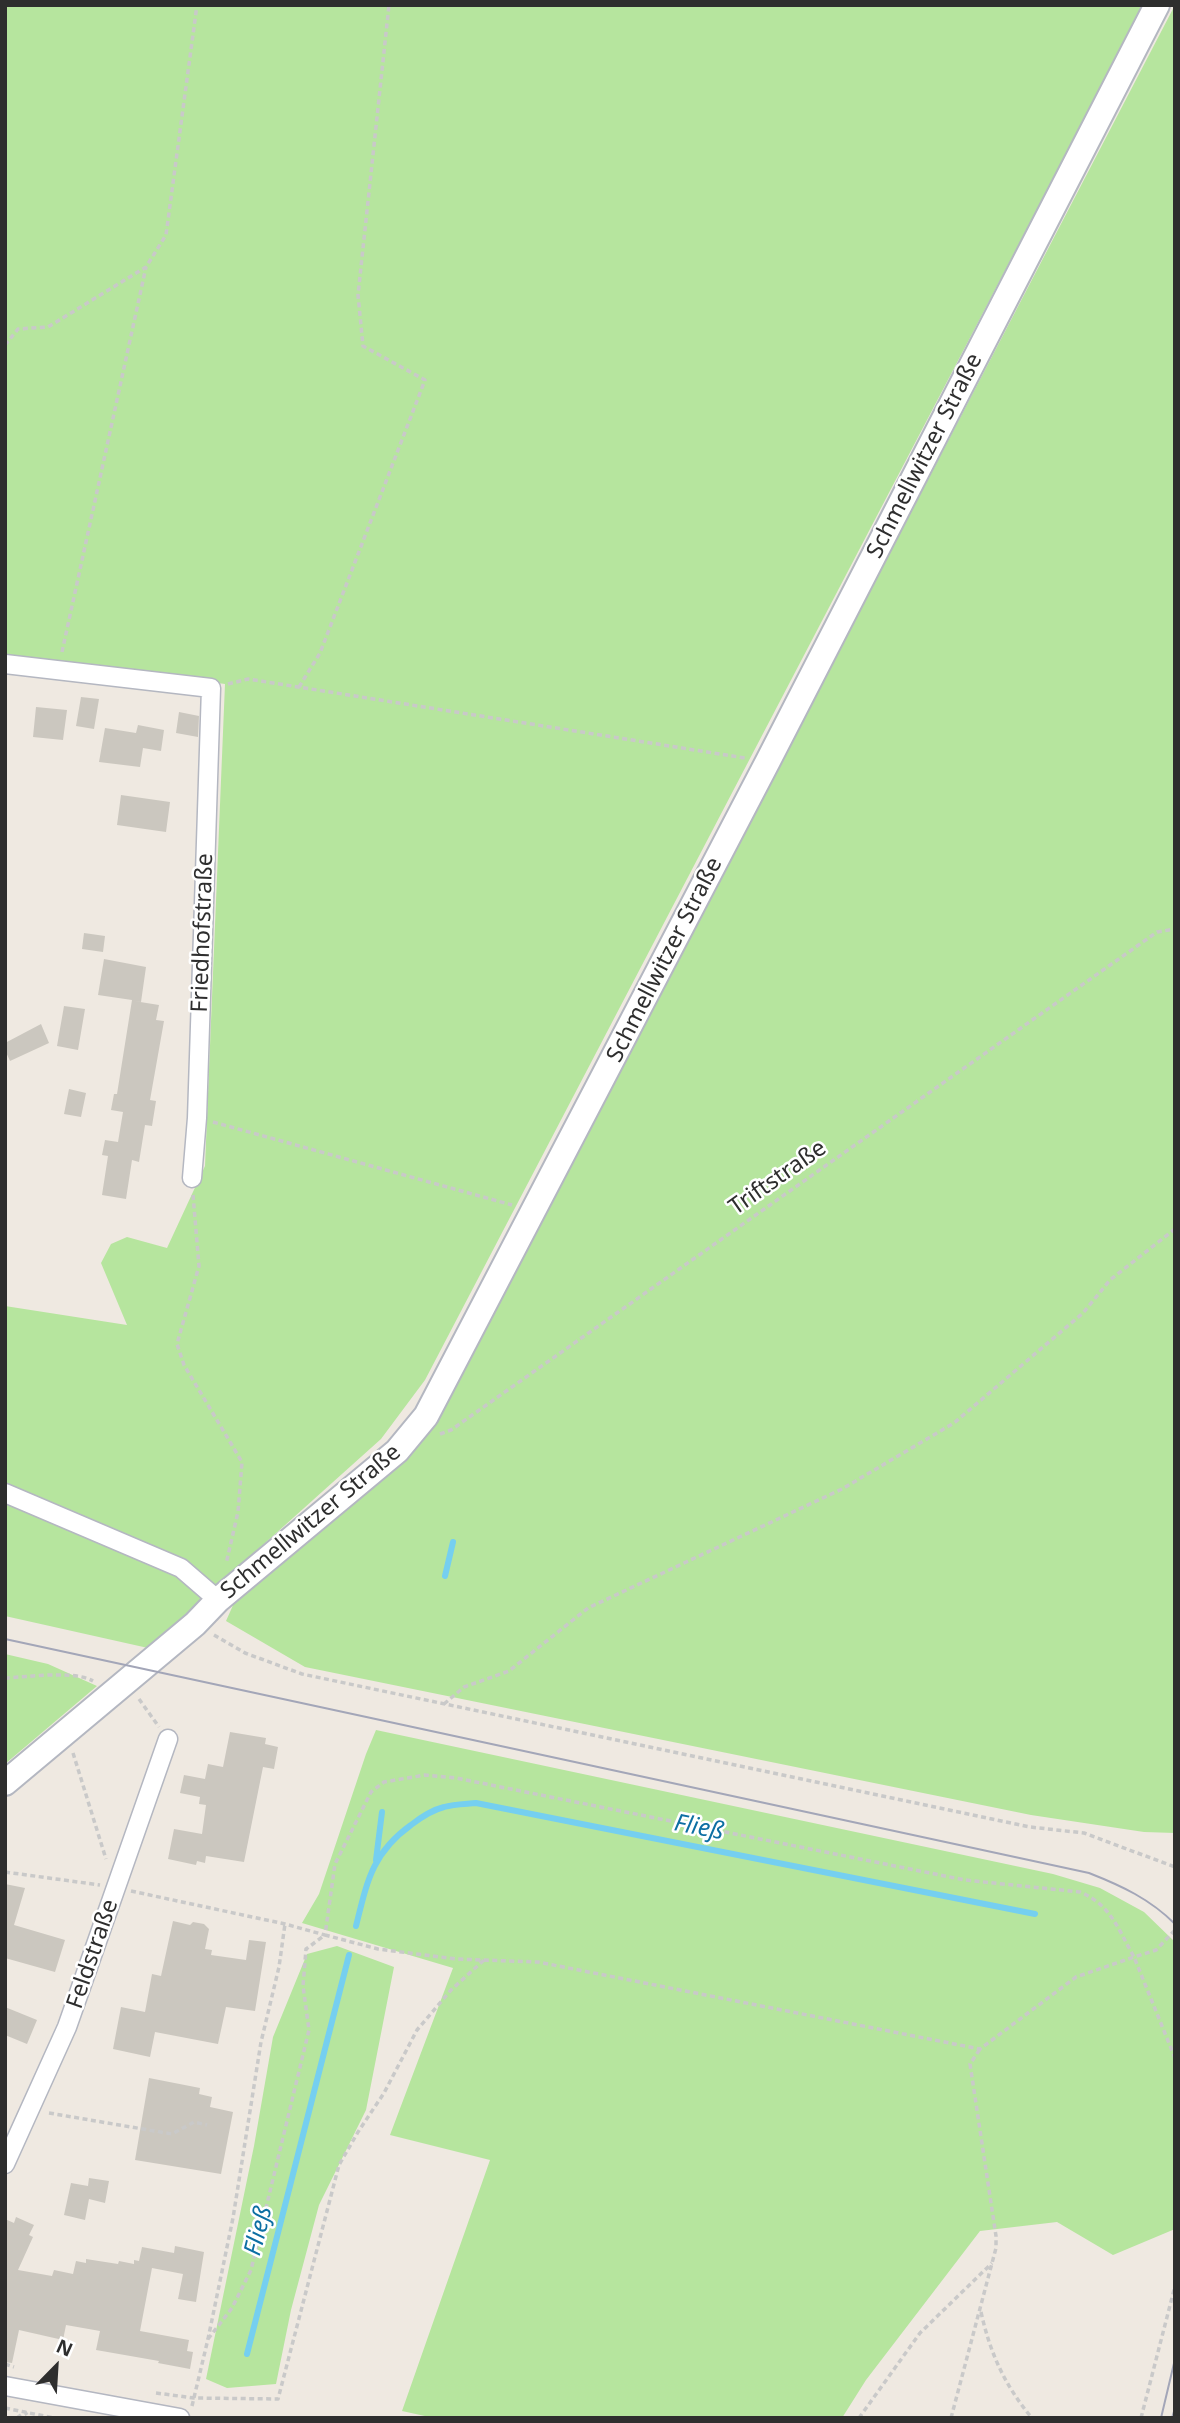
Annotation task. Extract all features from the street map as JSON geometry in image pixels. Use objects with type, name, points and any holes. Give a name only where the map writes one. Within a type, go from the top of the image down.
[{"type":"street","name":"Schmellwitzer Straße","points":[[5,1783],[397,1451],[426,1416],[768,761],[1157,5]]},
{"type":"street","points":[[5,664],[211,688]]},
{"type":"street","name":"Friedhofstraße","points":[[192,1178],[197,1118],[211,688]]},
{"type":"street","points":[[5,1493],[181,1568],[218,1600]]},
{"type":"street","name":"Feldstraße","points":[[5,2164],[67,2027],[168,1739]]},
{"type":"street","points":[[5,2386],[180,2418]]},
{"type":"path","points":[[57,671],[146,267],[166,235],[197,5]]},
{"type":"path","points":[[299,687],[320,653],[425,380],[363,346],[359,307],[358,295],[389,5]]},
{"type":"path","points":[[5,345],[18,329],[48,327],[146,267]]},
{"type":"path","points":[[211,688],[248,679],[768,761]]},
{"type":"path","name":"Triftstraße","points":[[429,1438],[451,1430],[1157,932],[1175,929]]},
{"type":"path","points":[[197,1118],[534,1211]]},
{"type":"path","points":[[192,1178],[200,1266],[177,1344],[184,1365],[242,1461],[238,1512],[218,1600]]},
{"type":"path","points":[[444,1704],[464,1687],[509,1671],[588,1608],[842,1489],[954,1423],[1083,1313],[1110,1280],[1175,1229]]},
{"type":"path","points":[[195,1624],[246,1653],[302,1674],[1030,1828],[1084,1833],[1175,1867]]},
{"type":"path","points":[[5,1678],[87,1678],[119,1686],[168,1739]]},
{"type":"path","points":[[68,1729],[82,1787],[116,1888]]},
{"type":"path","points":[[208,2339],[232,2308],[251,2270],[309,2030],[303,1986],[306,1949],[325,1936],[335,1864],[371,1792],[384,1782],[425,1775],[456,1778],[965,1880],[1080,1892],[1107,1909],[1133,1956],[1175,2058]]},
{"type":"path","points":[[5,1872],[116,1888],[285,1924],[379,1949],[456,1959],[538,1962],[980,2049]]},
{"type":"path","points":[[285,1924],[279,1967],[261,2042],[233,2218],[194,2398],[278,2399],[339,2165],[384,2093],[417,2030],[451,1990],[484,1960]]},
{"type":"path","points":[[951,2418],[994,2262],[996,2236],[970,2064],[980,2049],[1076,1977],[1156,1950],[1175,1930]]},
{"type":"path","points":[[30,2109],[172,2134],[194,2122],[207,2124]]},
{"type":"path","points":[[859,2418],[920,2333],[994,2262]]},
{"type":"path","points":[[1141,2418],[1175,2286]]},
{"type":"path","points":[[981,2310],[987,2338],[1000,2373],[1015,2398],[1032,2418]]},
{"type":"path","points":[[5,2408],[54,2418]]},
{"type":"path","points":[[17,2418],[25,2412]]},
{"type":"path","points":[[25,2412],[29,2418]]},
{"type":"green space","points":[[5,5],[1144,5],[425,1380],[381,1439],[148,1648],[5,1616],[5,1306],[127,1325],[101,1263],[111,1244],[127,1237],[167,1248],[205,1166],[225,684],[5,654]]},
{"type":"green space","points":[[1175,5],[1175,1833],[1144,1832],[1031,1815],[305,1667],[226,1621],[234,1603],[400,1465],[458,1382]]},
{"type":"green space","points":[[5,1654],[48,1664],[97,1686],[5,1764]]},
{"type":"green space","points":[[376,1730],[1053,1874],[1100,1888],[1144,1912],[1175,1942],[1175,2229],[1113,2255],[1057,2222],[980,2231],[866,2380],[842,2418],[434,2418],[402,2411],[490,2160],[390,2135],[453,1968],[302,1923],[319,1894]]},
{"type":"green space","points":[[337,1946],[394,1967],[366,2110],[319,2205],[291,2310],[276,2384],[227,2388],[206,2379],[254,2146],[273,2037],[307,1954]]},
{"type":"building","points":[[81,697],[99,699],[94,729],[76,726]]},
{"type":"building","points":[[36,707],[67,710],[63,740],[33,737]]},
{"type":"building","points":[[179,712],[199,716],[198,737],[176,733]]},
{"type":"building","points":[[138,725],[164,730],[161,751],[143,748],[140,767],[99,762],[105,728],[136,733]]},
{"type":"building","points":[[121,795],[170,802],[166,832],[117,825]]},
{"type":"building","points":[[84,933],[105,936],[103,952],[82,949]]},
{"type":"building","points":[[104,959],[146,967],[141,1002],[134,1001],[159,1005],[156,1020],[164,1021],[150,1100],[156,1101],[152,1126],[145,1125],[139,1162],[132,1160],[126,1199],[102,1195],[108,1156],[102,1155],[105,1140],[118,1142],[123,1112],[111,1110],[114,1094],[117,1094],[132,1000],[98,995]]},
{"type":"building","points":[[64,1006],[85,1009],[78,1050],[57,1046]]},
{"type":"building","points":[[41,1024],[49,1043],[10,1061],[5,1043]]},
{"type":"building","points":[[69,1089],[86,1093],[81,1117],[64,1114]]},
{"type":"building","points":[[230,1732],[266,1738],[265,1744],[278,1747],[274,1769],[263,1767],[244,1862],[206,1856],[205,1863],[197,1861],[196,1865],[168,1859],[174,1829],[202,1834],[206,1805],[199,1804],[200,1797],[180,1793],[184,1775],[205,1779],[208,1764],[223,1767]]},
{"type":"building","points":[[5,1884],[25,1888],[14,1925],[65,1940],[55,1972],[5,1958]]},
{"type":"building","points":[[173,1921],[190,1925],[193,1922],[204,1924],[209,1929],[205,1949],[212,1950],[211,1955],[246,1960],[249,1940],[266,1942],[255,2011],[226,2007],[218,2044],[155,2032],[150,2057],[113,2049],[121,2007],[145,2012],[152,1974],[161,1976]]},
{"type":"building","points":[[5,2007],[37,2020],[27,2044],[5,2035]]},
{"type":"building","points":[[149,2078],[200,2088],[199,2094],[212,2097],[210,2107],[233,2112],[221,2174],[135,2160]]},
{"type":"building","points":[[89,2178],[109,2181],[105,2203],[89,2199],[85,2220],[64,2215],[71,2183],[88,2186]]},
{"type":"building","points":[[16,2217],[34,2225],[29,2235],[33,2237],[18,2270],[52,2276],[54,2270],[73,2274],[76,2261],[86,2263],[86,2259],[134,2264],[134,2260],[139,2261],[142,2247],[174,2253],[175,2246],[204,2252],[196,2302],[178,2299],[183,2274],[152,2268],[140,2331],[189,2340],[187,2351],[193,2352],[190,2369],[96,2350],[100,2331],[66,2325],[63,2340],[19,2330],[12,2363],[5,2362],[5,2219],[14,2223]]},
{"type":"waterway","name":"Fließ","points":[[445,1576],[453,1542]]},
{"type":"waterway","name":"Fließ","points":[[356,1926],[368,1882],[388,1846],[418,1820],[435,1810],[476,1803],[1035,1914]]},
{"type":"waterway","name":"Fließ","points":[[376,1860],[382,1812]]},
{"type":"waterway","name":"Fließ","points":[[247,2354],[349,1955]]},
{"type":"tram line","points":[[5,1639],[1089,1873],[1135,1894],[1156,1907],[1175,1924]]},
{"type":"tram line","points":[[1161,2418],[1175,2359]]},
{"type":"tram line","points":[[1172,2418],[1175,2408]]}]
